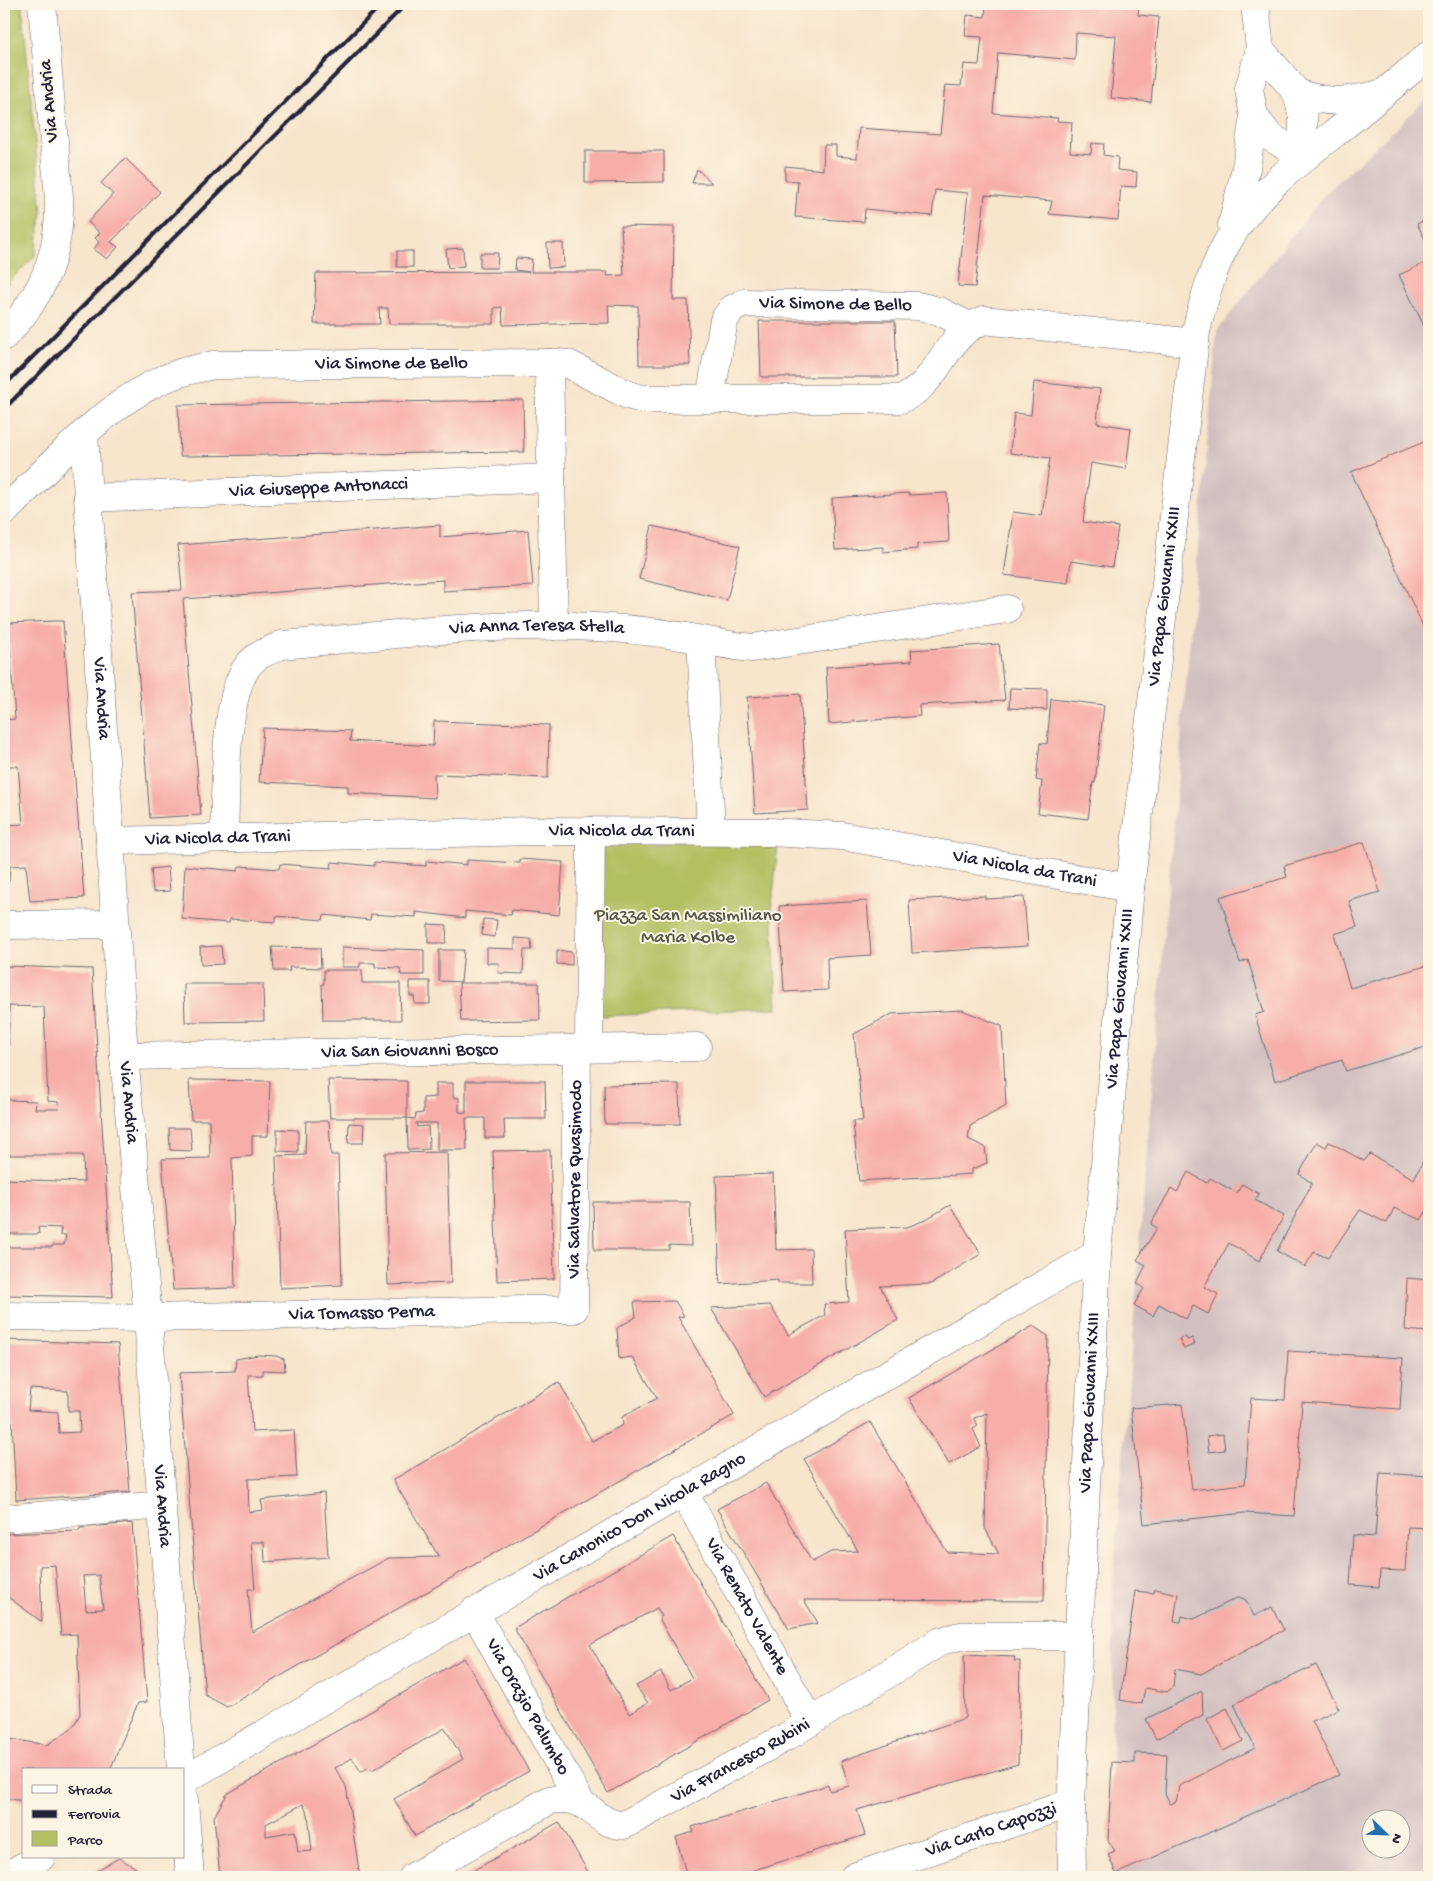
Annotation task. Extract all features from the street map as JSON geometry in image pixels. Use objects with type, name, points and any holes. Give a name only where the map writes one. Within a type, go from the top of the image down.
[{"type":"street","name":"Via Andria","points":[[4,336],[33,302],[47,275],[59,229],[59,198],[42,4]]},
{"type":"street","points":[[1228,242],[1246,168],[1254,116],[1249,89],[1260,49],[1255,4]]},
{"type":"street","points":[[1254,116],[1270,137],[1303,156],[1303,117],[1297,93],[1260,49]]},
{"type":"street","name":"Via Papa Giovanni XXIII","points":[[1072,1877],[1072,1803],[1097,1254],[1130,888],[1195,343],[1207,287],[1228,242],[1250,208],[1303,156],[1429,55]]},
{"type":"street","points":[[1297,93],[1319,101],[1348,102],[1384,92]]},
{"type":"street","name":"Via Simone de Bello","points":[[4,512],[84,434],[139,392],[179,373],[214,365],[550,362],[568,364],[628,394],[642,398],[901,399],[914,394],[926,382],[954,341],[969,326],[939,311],[918,306],[744,303],[732,309],[724,320],[710,398]]},
{"type":"street","points":[[969,326],[984,320],[1195,343]]},
{"type":"street","points":[[550,362],[554,626]]},
{"type":"street","name":"Via Andria","points":[[84,434],[124,1056],[148,1318],[181,1768]]},
{"type":"street","name":"Via Giuseppe Antonacci","points":[[88,498],[551,478]]},
{"type":"street","name":"Via Anna Teresa Stella","points":[[224,838],[229,727],[238,687],[247,666],[264,652],[282,644],[496,626],[554,626],[633,630],[724,646],[752,648],[1007,609]]},
{"type":"street","points":[[701,641],[711,830]]},
{"type":"street","name":"Via Nicola da Trani","points":[[110,841],[711,830],[842,836],[1130,888]]},
{"type":"street","points":[[583,1048],[591,831]]},
{"type":"street","points":[[4,925],[115,924]]},
{"type":"street","name":"Via San Giovanni Bosco","points":[[124,1056],[697,1047]]},
{"type":"street","name":"Via Salvatore Quasimodo","points":[[574,1309],[583,1048]]},
{"type":"street","name":"Via Canonico Don Nicola Ragno","points":[[185,1779],[474,1611],[1097,1254]]},
{"type":"street","name":"Via Tomasso Perna","points":[[4,1316],[148,1318],[574,1309]]},
{"type":"street","name":"Via Renato Valente","points":[[684,1491],[810,1722]]},
{"type":"street","points":[[4,1516],[15,1518],[162,1505]]},
{"type":"street","name":"Via Orazio Palumbo","points":[[474,1611],[581,1804]]},
{"type":"street","name":"Via Francesco Rubini","points":[[413,1877],[550,1800],[564,1799],[581,1804],[604,1822],[616,1826],[624,1825],[651,1812],[810,1722],[941,1641],[960,1636],[1080,1636]]},
{"type":"street","name":"Via Carlo Capozzi","points":[[854,1877],[1072,1803]]},
{"type":"street","points":[[185,1813],[190,1877]]},
{"type":"street","points":[[4,1877],[39,1858]]},
{"type":"shaded area","points":[[1429,97],[1429,1877],[1112,1877],[1113,1584],[1164,935],[1217,331],[1325,194]]},
{"type":"green space","points":[[4,4],[22,4],[42,213],[35,256],[4,287]]},
{"type":"green space","name":"Piazza San Massimiliano Maria Kolbe","points":[[602,840],[778,843],[772,906],[777,1008],[601,1016]]},
{"type":"building","points":[[986,4],[1139,4],[1138,15],[1159,17],[1151,102],[1111,98],[1116,36],[1076,33],[1075,60],[998,53],[993,113],[1058,118],[1057,121],[1072,122],[1070,152],[1091,154],[1092,143],[1104,144],[1103,155],[1118,157],[1117,170],[1137,172],[1136,187],[1121,186],[1118,220],[1049,214],[1052,201],[985,195],[975,287],[958,286],[968,193],[935,190],[932,216],[865,209],[864,222],[795,217],[798,181],[785,180],[785,166],[823,170],[824,145],[836,145],[836,156],[857,158],[859,128],[940,134],[945,85],[961,86],[964,64],[979,65],[982,37],[965,36],[967,15],[985,17]]},
{"type":"building","points":[[585,151],[664,151],[664,182],[585,183]]},
{"type":"building","points":[[125,158],[160,192],[111,242],[118,247],[107,259],[94,249],[99,242],[95,238],[100,233],[88,222],[113,194],[101,183]]},
{"type":"building","points":[[697,169],[712,183],[692,183]]},
{"type":"building","points":[[1429,218],[1429,247],[1417,224]]},
{"type":"building","points":[[621,226],[674,227],[673,300],[688,300],[690,365],[639,365],[638,306],[608,305],[609,323],[503,325],[502,307],[494,308],[494,324],[389,324],[388,308],[379,308],[380,324],[314,324],[316,273],[529,272],[515,270],[516,258],[532,259],[531,272],[608,272],[607,276],[624,275]]},
{"type":"building","points":[[547,243],[563,243],[564,267],[548,268]]},
{"type":"building","points":[[463,248],[464,266],[448,268],[446,249]]},
{"type":"building","points":[[397,251],[413,251],[413,267],[397,267]]},
{"type":"building","points":[[480,253],[498,253],[497,268],[480,268]]},
{"type":"building","points":[[1429,261],[1429,336],[1399,275]]},
{"type":"building","points":[[759,321],[895,321],[897,377],[761,377]]},
{"type":"building","points":[[1034,382],[1100,389],[1097,423],[1131,428],[1126,469],[1091,463],[1083,522],[1118,527],[1112,567],[1071,561],[1068,583],[1004,575],[1013,512],[1042,516],[1050,458],[1010,453],[1014,413],[1031,415]]},
{"type":"building","points":[[523,400],[524,452],[180,456],[178,405]]},
{"type":"building","points":[[1429,440],[1429,639],[1351,472]]},
{"type":"building","points":[[909,493],[909,495],[947,493],[949,542],[917,544],[917,549],[883,552],[883,547],[835,550],[832,498]]},
{"type":"building","points":[[440,525],[440,537],[528,530],[533,586],[443,591],[443,580],[183,599],[201,815],[150,818],[132,592],[182,590],[178,545]]},
{"type":"building","points":[[652,526],[740,546],[727,600],[639,579]]},
{"type":"building","points":[[63,621],[84,898],[30,901],[26,865],[10,866],[9,881],[4,881],[4,825],[23,824],[18,766],[4,766],[4,720],[15,719],[8,623]]},
{"type":"building","points":[[999,644],[1005,700],[919,705],[920,716],[829,724],[826,667],[912,661],[911,650]]},
{"type":"building","points":[[1010,688],[1047,689],[1047,710],[1009,708]]},
{"type":"building","points":[[800,694],[808,810],[755,813],[747,697]]},
{"type":"building","points":[[1051,699],[1104,705],[1095,783],[1093,782],[1088,819],[1038,813],[1042,781],[1036,780],[1040,743],[1047,744]]},
{"type":"building","points":[[434,721],[549,725],[548,778],[434,774],[435,798],[348,793],[348,786],[259,782],[263,728],[351,731],[350,741],[433,746]]},
{"type":"building","points":[[1364,842],[1380,892],[1349,901],[1357,927],[1334,934],[1350,988],[1429,965],[1429,1046],[1346,1071],[1342,1060],[1275,1081],[1255,1015],[1264,1012],[1248,960],[1240,963],[1220,897],[1287,877],[1284,866]]},
{"type":"building","points":[[520,859],[563,862],[559,915],[512,910],[511,915],[465,911],[465,918],[416,912],[416,917],[371,914],[370,920],[324,915],[323,920],[276,916],[276,922],[230,919],[229,923],[182,919],[185,866],[238,871],[239,866],[279,869],[280,864],[331,868],[332,862],[374,866],[374,862],[426,866],[426,861],[467,865],[467,860],[520,863]]},
{"type":"building","points":[[168,867],[170,891],[153,892],[151,869]]},
{"type":"building","points":[[985,896],[985,899],[1024,897],[1028,946],[912,953],[909,900]]},
{"type":"building","points":[[867,901],[871,955],[827,958],[828,990],[784,992],[779,906]]},
{"type":"building","points":[[483,919],[497,920],[495,937],[482,935]]},
{"type":"building","points":[[428,924],[447,925],[446,943],[428,943]]},
{"type":"building","points":[[515,938],[531,939],[532,950],[524,950],[523,974],[498,973],[499,963],[487,963],[487,948],[515,949]]},
{"type":"building","points":[[221,946],[223,964],[201,965],[200,947]]},
{"type":"building","points":[[272,947],[320,948],[321,968],[289,967],[290,971],[274,971]]},
{"type":"building","points":[[342,947],[424,950],[424,975],[401,975],[400,968],[375,967],[375,963],[360,963],[360,967],[342,967]]},
{"type":"building","points":[[439,950],[464,950],[461,982],[439,981]]},
{"type":"building","points":[[557,950],[572,952],[572,965],[557,964]]},
{"type":"building","points":[[4,966],[92,969],[113,1297],[4,1295],[4,1247],[52,1247],[53,1245],[64,1245],[66,1235],[60,1235],[61,1228],[38,1227],[39,1234],[4,1234],[4,1179],[84,1182],[83,1155],[4,1155]],"holes":[[[9,1006],[44,1007],[48,1101],[58,1102],[59,1109],[35,1109],[36,1101],[8,1100]]]},
{"type":"building","points":[[324,970],[362,970],[362,983],[400,983],[401,1020],[323,1020],[322,984],[324,984]]},
{"type":"building","points":[[410,981],[430,981],[430,1004],[415,1004],[414,996],[410,996]]},
{"type":"building","points":[[459,983],[539,983],[540,1020],[461,1021]]},
{"type":"building","points":[[184,984],[263,984],[264,1021],[185,1022]]},
{"type":"building","points":[[962,1010],[1002,1026],[1006,1106],[970,1126],[968,1139],[985,1147],[987,1163],[972,1169],[972,1174],[859,1181],[853,1121],[863,1121],[854,1034],[892,1014]]},
{"type":"building","points":[[189,1080],[270,1081],[268,1136],[252,1136],[252,1156],[232,1158],[235,1288],[173,1290],[162,1159],[210,1158],[209,1120],[191,1120]]},
{"type":"building","points":[[328,1080],[407,1081],[407,1118],[330,1118]]},
{"type":"building","points":[[466,1081],[545,1081],[546,1119],[504,1119],[505,1138],[485,1138],[485,1118],[466,1118],[467,1150],[437,1150],[437,1123],[416,1123],[417,1127],[428,1126],[429,1149],[408,1150],[407,1118],[415,1119],[416,1114],[423,1113],[423,1098],[436,1097],[436,1083],[453,1083],[453,1097],[459,1098],[459,1112],[466,1113]]},
{"type":"building","points":[[679,1084],[680,1124],[605,1124],[604,1085]]},
{"type":"building","points":[[306,1121],[329,1121],[331,1155],[338,1155],[342,1285],[280,1288],[276,1156],[305,1155]]},
{"type":"building","points":[[349,1123],[364,1124],[363,1143],[348,1143]]},
{"type":"building","points":[[169,1128],[190,1128],[192,1151],[170,1150]]},
{"type":"building","points":[[277,1129],[298,1130],[298,1152],[277,1151]]},
{"type":"building","points":[[1317,1142],[1326,1147],[1329,1142],[1364,1161],[1370,1154],[1414,1179],[1429,1149],[1429,1207],[1421,1220],[1394,1208],[1387,1223],[1360,1210],[1328,1258],[1314,1252],[1305,1267],[1277,1251],[1312,1183],[1299,1174]]},
{"type":"building","points":[[550,1150],[554,1279],[497,1281],[493,1151]]},
{"type":"building","points":[[447,1152],[451,1283],[388,1285],[385,1153]]},
{"type":"building","points":[[1188,1172],[1207,1183],[1210,1178],[1237,1193],[1242,1184],[1259,1194],[1255,1200],[1284,1216],[1259,1261],[1229,1243],[1204,1287],[1218,1294],[1208,1314],[1193,1306],[1186,1319],[1159,1304],[1153,1316],[1134,1305],[1144,1288],[1137,1283],[1146,1265],[1137,1260],[1157,1228],[1151,1224],[1171,1188],[1177,1192]]},
{"type":"building","points":[[773,1174],[776,1250],[811,1249],[812,1283],[778,1283],[778,1280],[720,1284],[716,1176]]},
{"type":"building","points":[[593,1202],[690,1202],[691,1246],[669,1245],[669,1250],[594,1250]]},
{"type":"building","points":[[950,1205],[981,1254],[931,1284],[880,1286],[898,1320],[764,1397],[711,1308],[770,1305],[788,1335],[825,1315],[824,1304],[849,1302],[845,1229],[907,1227],[923,1221]]},
{"type":"building","points":[[1407,1278],[1429,1280],[1429,1332],[1405,1330]]},
{"type":"building","points":[[675,1301],[684,1316],[678,1317],[734,1415],[227,1707],[205,1695],[179,1373],[235,1371],[236,1359],[258,1355],[276,1356],[284,1359],[285,1371],[263,1370],[263,1375],[248,1375],[252,1432],[294,1430],[297,1477],[248,1479],[249,1512],[263,1510],[261,1500],[324,1493],[328,1557],[265,1562],[264,1542],[251,1542],[255,1589],[248,1589],[252,1632],[389,1558],[439,1557],[393,1480],[559,1382],[592,1441],[623,1425],[622,1417],[657,1398],[632,1357],[619,1359],[617,1328],[636,1317],[634,1302]]},
{"type":"building","points":[[1033,1326],[1048,1336],[1044,1601],[804,1600],[818,1623],[789,1629],[717,1509],[766,1483],[812,1562],[831,1552],[858,1551],[804,1459],[870,1422],[947,1552],[999,1554],[985,1528],[987,1413],[974,1418],[978,1426],[973,1429],[981,1447],[949,1464],[909,1398]]},
{"type":"building","points":[[1185,1336],[1187,1340],[1192,1338],[1195,1344],[1184,1349],[1179,1339]]},
{"type":"building","points":[[4,1340],[118,1344],[130,1492],[16,1500],[12,1421],[4,1421]],"holes":[[[30,1389],[68,1391],[68,1411],[79,1411],[80,1432],[59,1433],[58,1412],[28,1410]]]},
{"type":"building","points":[[1288,1351],[1403,1358],[1400,1409],[1302,1402],[1294,1516],[1245,1513],[1144,1524],[1131,1408],[1182,1404],[1192,1490],[1245,1484],[1251,1398],[1285,1400]]},
{"type":"building","points":[[1223,1434],[1225,1450],[1209,1452],[1207,1436]]},
{"type":"building","points":[[1380,1473],[1429,1476],[1429,1528],[1408,1527],[1405,1571],[1380,1570],[1379,1587],[1350,1585],[1353,1535],[1375,1537]]},
{"type":"building","points":[[132,1523],[147,1702],[138,1703],[111,1768],[22,1768],[22,1801],[4,1798],[4,1738],[47,1745],[73,1727],[80,1714],[77,1634],[61,1635],[55,1565],[40,1566],[42,1622],[4,1594],[4,1534],[79,1531],[80,1528]],"holes":[[[99,1575],[103,1609],[86,1610],[83,1576]]]},
{"type":"building","points":[[673,1536],[768,1700],[608,1793],[514,1628]],"holes":[[[657,1608],[662,1616],[659,1618],[692,1678],[671,1690],[661,1672],[636,1686],[648,1703],[629,1714],[590,1645]]]},
{"type":"building","points":[[1155,1589],[1178,1594],[1174,1621],[1181,1622],[1182,1616],[1194,1619],[1239,1597],[1246,1600],[1254,1616],[1272,1607],[1284,1630],[1201,1674],[1175,1669],[1173,1687],[1167,1692],[1145,1688],[1142,1704],[1120,1700],[1135,1591],[1154,1593]]},
{"type":"building","points":[[964,1655],[1015,1657],[1014,1661],[1020,1661],[1018,1764],[857,1810],[865,1835],[732,1877],[687,1877],[676,1837],[694,1832],[692,1827],[828,1785],[830,1791],[849,1786],[841,1761],[965,1718]]},
{"type":"building","points":[[464,1658],[529,1771],[415,1836],[394,1799],[463,1759],[445,1728],[372,1770],[369,1767],[361,1772],[352,1758],[335,1768],[346,1786],[360,1877],[220,1877],[214,1817],[227,1794]],"holes":[[[303,1804],[308,1814],[312,1851],[298,1852],[295,1831],[266,1836],[266,1824]]]},
{"type":"building","points":[[1316,1665],[1339,1709],[1312,1721],[1339,1775],[1116,1874],[1108,1854],[1115,1851],[1108,1840],[1112,1762],[1135,1763],[1135,1753],[1167,1754],[1165,1793],[1170,1804],[1176,1802],[1179,1786],[1255,1748],[1234,1704]]},
{"type":"building","points":[[1202,1691],[1203,1715],[1156,1739],[1146,1719]]},
{"type":"building","points":[[1227,1708],[1243,1741],[1223,1751],[1207,1719]]},
{"type":"building","points":[[559,1822],[591,1877],[462,1877]]},
{"type":"building","points":[[119,1858],[151,1877],[85,1877]]},
{"type":"railway","points":[[4,386],[382,4]]},
{"type":"railway","points":[[4,409],[406,4]]}]
